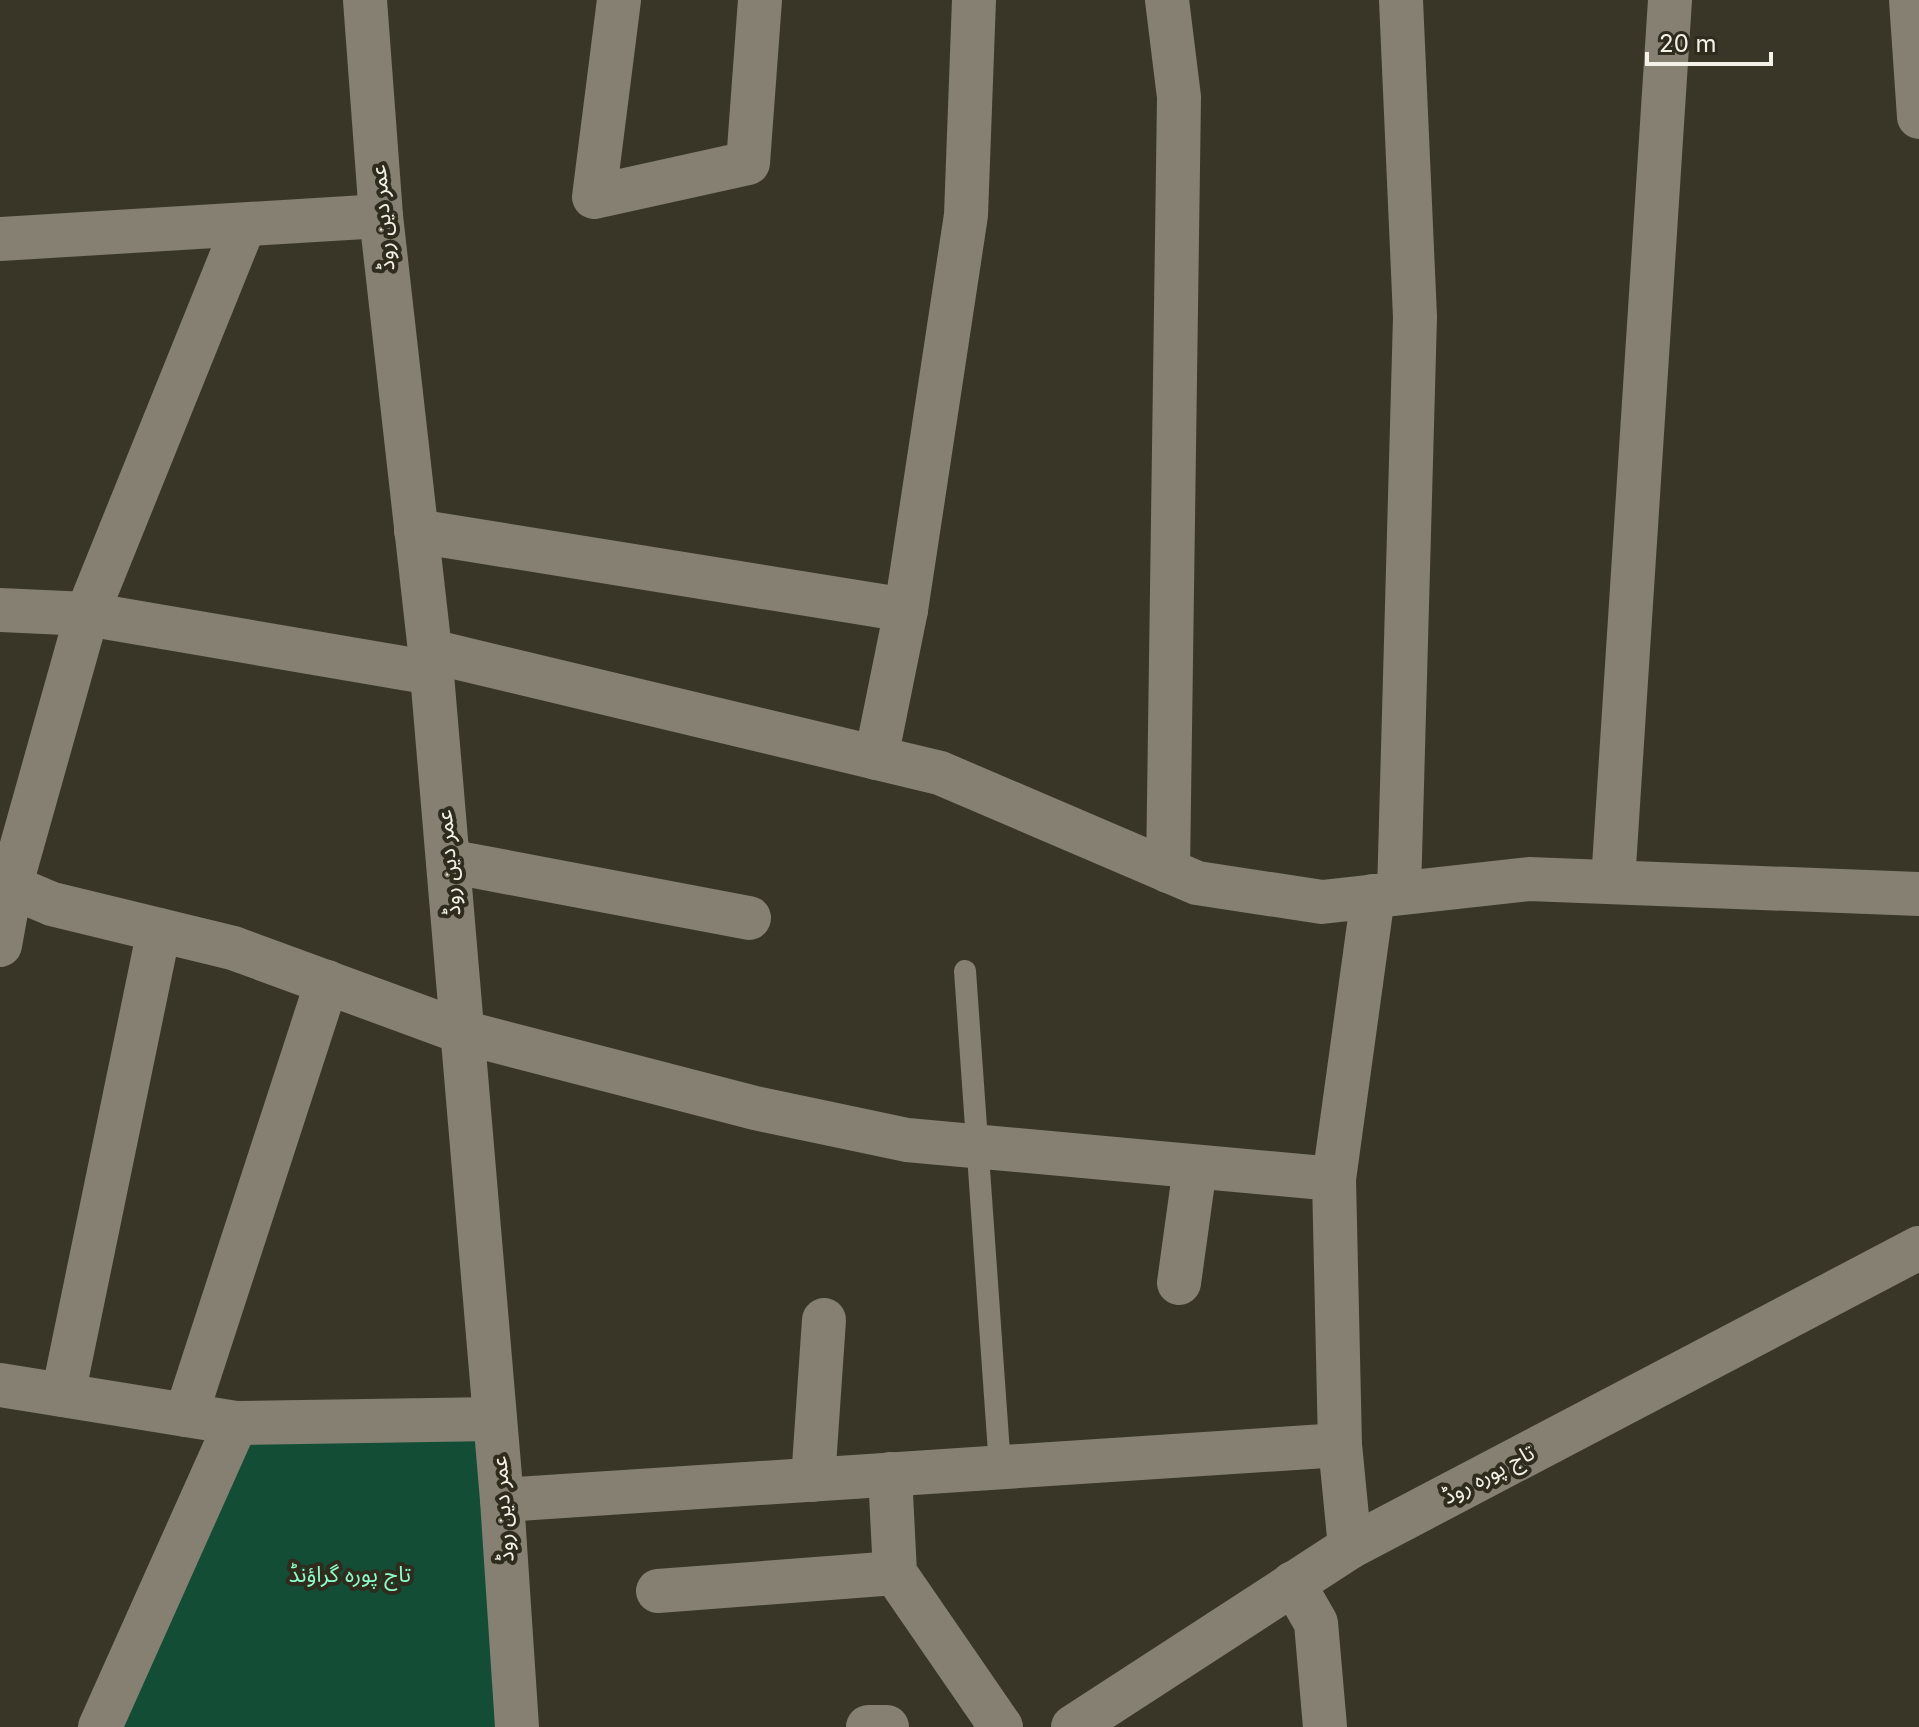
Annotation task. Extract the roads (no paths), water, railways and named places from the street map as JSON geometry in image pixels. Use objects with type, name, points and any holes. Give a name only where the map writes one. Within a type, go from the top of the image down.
[{"type":"street","name":"عمر دین روڈ","points":[[365,0],[381,216],[431,662],[502,1500],[517,1727]]},
{"type":"street","points":[[619,0],[594,197],[748,163],[760,0]]},
{"type":"street","points":[[876,758],[906,610],[966,215],[974,0]]},
{"type":"street","points":[[1167,0],[1179,97],[1168,871]]},
{"type":"street","points":[[1350,1547],[1340,1445],[1334,1179],[1386,895],[1415,317],[1401,0]]},
{"type":"street","points":[[1613,882],[1670,0]]},
{"type":"street","points":[[1911,0],[1919,117]]},
{"type":"street","points":[[0,239],[381,216]]},
{"type":"street","points":[[0,945],[5,883],[87,614],[244,225]]},
{"type":"street","points":[[416,531],[906,610]]},
{"type":"street","points":[[0,610],[87,614],[431,662],[876,758],[940,773],[1197,883],[1322,902],[1529,879],[1919,894]]},
{"type":"street","points":[[448,861],[749,918]]},
{"type":"street","points":[[5,883],[52,904],[233,948],[462,1032],[755,1108],[907,1140],[1334,1179]]},
{"type":"street","points":[[63,1395],[159,930]]},
{"type":"street","points":[[186,1415],[327,982]]},
{"type":"street","points":[[1179,1283],[1195,1167]]},
{"type":"street","name":"تاج پورہ روڈ","points":[[1073,1727],[1350,1547],[1919,1248]]},
{"type":"street","points":[[813,1480],[824,1320]]},
{"type":"street","points":[[0,1385],[236,1423],[495,1419]]},
{"type":"street","points":[[100,1727],[236,1423]]},
{"type":"street","points":[[502,1500],[1340,1445]]},
{"type":"street","points":[[890,1474],[895,1573],[1001,1727]]},
{"type":"street","points":[[658,1591],[895,1573]]},
{"type":"street","points":[[1293,1583],[1316,1623],[1325,1727]]},
{"type":"street","points":[[868,1727],[887,1727]]},
{"type":"lane","points":[[965,971],[1000,1467]]},
{"type":"park label","name":"تاج پورہ گراؤنڈ","points":[[350,1574]]}]
